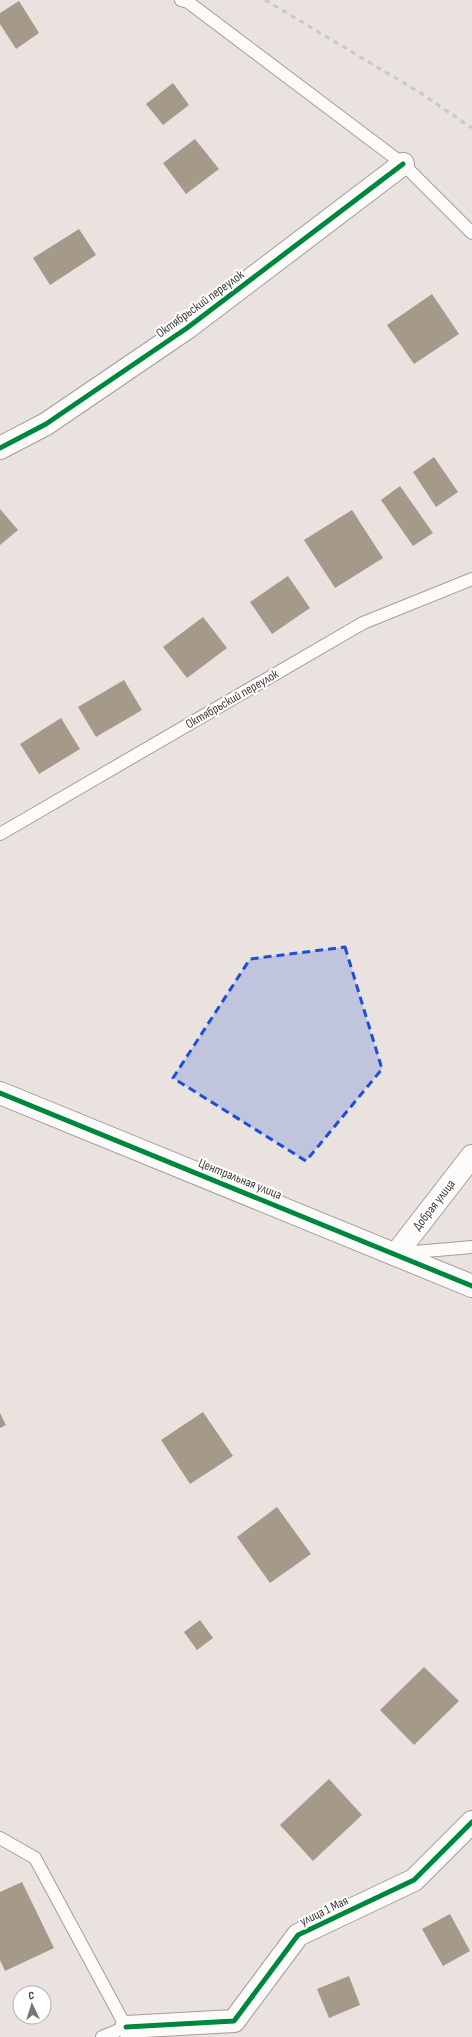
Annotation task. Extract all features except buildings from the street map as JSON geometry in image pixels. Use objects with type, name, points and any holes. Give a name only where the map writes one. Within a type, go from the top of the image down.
[{"type":"street","name":"Октябрьский переулок","points":[[0,448],[46,424],[187,328],[403,164]]},
{"type":"street","name":"Центральная улица","points":[[0,1094],[472,1286]]},
{"type":"street","name":"Добрая улица","points":[[396,1254],[472,1156]]},
{"type":"street","name":"улица 1 Мая","points":[[126,2027],[239,2029],[298,1935],[414,1880],[472,1822]]},
{"type":"lane","points":[[181,0],[188,2],[403,164],[472,232]]},
{"type":"lane","name":"Октябрьский переулок","points":[[0,834],[363,623],[472,578]]},
{"type":"lane","points":[[396,1254],[472,1247]]},
{"type":"lane","points":[[0,1838],[35,1858],[126,2027],[102,2037]]},
{"type":"highlighted area","points":[[345,947],[382,1069],[306,1161],[173,1078],[250,959]]},
{"type":"railway","points":[[265,0],[419,92],[472,128]]},
{"type":"cycle path","points":[[0,448],[46,424],[187,328],[403,164]]},
{"type":"cycle path","points":[[0,1093],[472,1286]]},
{"type":"cycle path","points":[[126,2027],[234,2021],[298,1935],[414,1880],[472,1822]]}]
